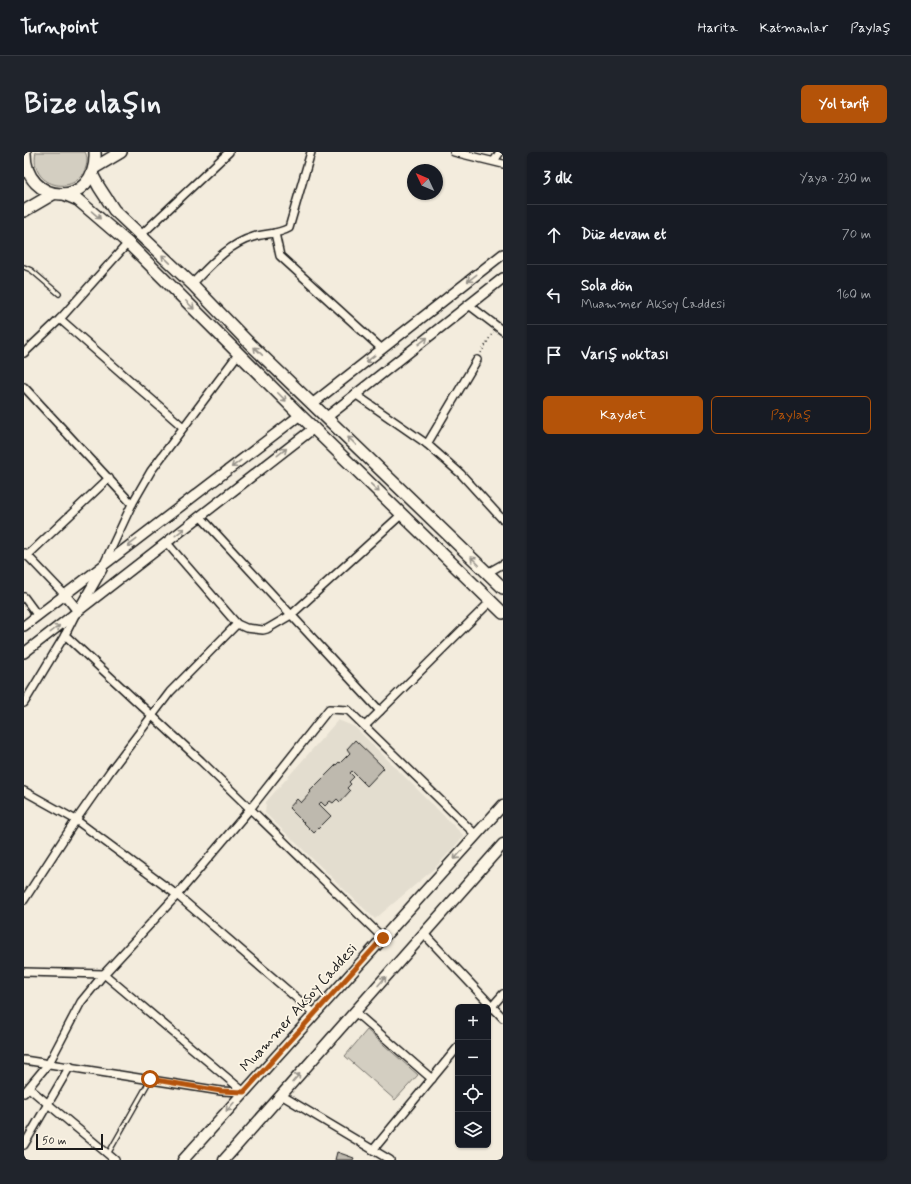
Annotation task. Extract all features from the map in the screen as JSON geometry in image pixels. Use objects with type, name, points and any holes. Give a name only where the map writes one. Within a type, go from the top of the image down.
[{"type":"main road","points":[[25,152],[24,162],[27,173],[33,182],[42,190],[53,194],[64,194],[75,191],[85,184],[96,163],[95,152]]},
{"type":"main road","points":[[93,171],[121,152]]},
{"type":"main road","points":[[93,171],[99,187],[114,210],[192,284],[247,341],[503,588]]},
{"type":"main road","points":[[24,211],[53,194]]},
{"type":"main road","points":[[64,194],[78,200],[128,243],[300,415],[503,613]]},
{"type":"main road","name":"Muammer Aksoy Caddesi","points":[[182,1160],[503,805]]},
{"type":"main road","points":[[224,1160],[503,844]]},
{"type":"street","points":[[141,235],[228,152]]},
{"type":"street","points":[[192,284],[230,248],[252,237],[276,234],[288,229],[311,152]]},
{"type":"street","points":[[454,152],[503,164]]},
{"type":"street","points":[[494,161],[500,152]]},
{"type":"street","points":[[276,234],[280,256],[382,349]]},
{"type":"street","points":[[24,353],[60,319],[128,243]]},
{"type":"street","points":[[312,404],[503,254]]},
{"type":"street","points":[[327,417],[503,278]]},
{"type":"street","points":[[469,305],[503,331]]},
{"type":"street","points":[[60,319],[182,427]]},
{"type":"street","points":[[24,702],[65,635],[104,564],[132,504],[151,471],[182,427],[239,353]]},
{"type":"street","points":[[427,444],[477,360]]},
{"type":"street","points":[[24,387],[132,504]]},
{"type":"street","points":[[355,394],[427,444],[461,474],[503,520]]},
{"type":"street","points":[[24,626],[300,415]]},
{"type":"street","points":[[24,653],[314,428]]},
{"type":"street","points":[[78,611],[65,595],[25,554],[109,478]]},
{"type":"street","points":[[166,542],[237,624],[246,628],[263,630],[268,629],[291,615],[402,514]]},
{"type":"street","points":[[200,516],[380,712]]},
{"type":"street","points":[[487,573],[503,564]]},
{"type":"street","points":[[24,598],[38,616]]},
{"type":"street","points":[[365,726],[491,601]]},
{"type":"street","points":[[24,900],[76,820],[152,715],[170,692],[237,624]]},
{"type":"street","points":[[65,635],[152,715],[383,938]]},
{"type":"street","points":[[115,1160],[48,1104],[26,1090],[49,1063],[81,1002],[104,974],[177,895],[250,809],[329,709],[348,710],[476,835]]},
{"type":"street","points":[[24,791],[76,820],[177,895],[315,1014]]},
{"type":"street","points":[[424,934],[486,1004]]},
{"type":"street","points":[[24,972],[104,974],[244,1092]]},
{"type":"street","points":[[491,1008],[503,994]]},
{"type":"street","points":[[491,1010],[503,1018]]},
{"type":"street","points":[[355,1012],[432,1079]]},
{"type":"street","points":[[373,1150],[455,1051]]},
{"type":"street","points":[[24,1060],[70,1066],[221,1091],[244,1092]]},
{"type":"street","points":[[24,1145],[70,1066]]},
{"type":"street","points":[[281,1095],[390,1160]]},
{"type":"lane","points":[[24,268],[31,270],[60,294]]},
{"type":"lane","points":[[108,1154],[150,1079]]},
{"type":"path","points":[[477,360],[496,326]]},
{"type":"shaded area","points":[[36,152],[85,152],[87,158],[86,167],[80,177],[72,183],[63,185],[54,184],[45,180],[39,173],[35,164]]},
{"type":"shaded area","points":[[338,720],[355,727],[464,836],[435,868],[375,919],[265,813],[266,802]]},
{"type":"shaded area","points":[[367,1030],[418,1075],[395,1100],[345,1056]]},
{"type":"building","points":[[355,740],[384,768],[367,786],[352,771],[350,773],[354,777],[349,782],[351,784],[347,788],[350,791],[340,802],[337,799],[333,803],[330,801],[325,806],[321,802],[319,804],[331,816],[314,833],[289,808],[297,799],[301,803],[311,792],[310,791],[350,753],[347,749]]},
{"type":"building","points":[[337,1152],[354,1158],[353,1160],[335,1160]]},
{"type":"route","points":[[150,1079],[221,1091],[244,1092],[383,938]]}]
